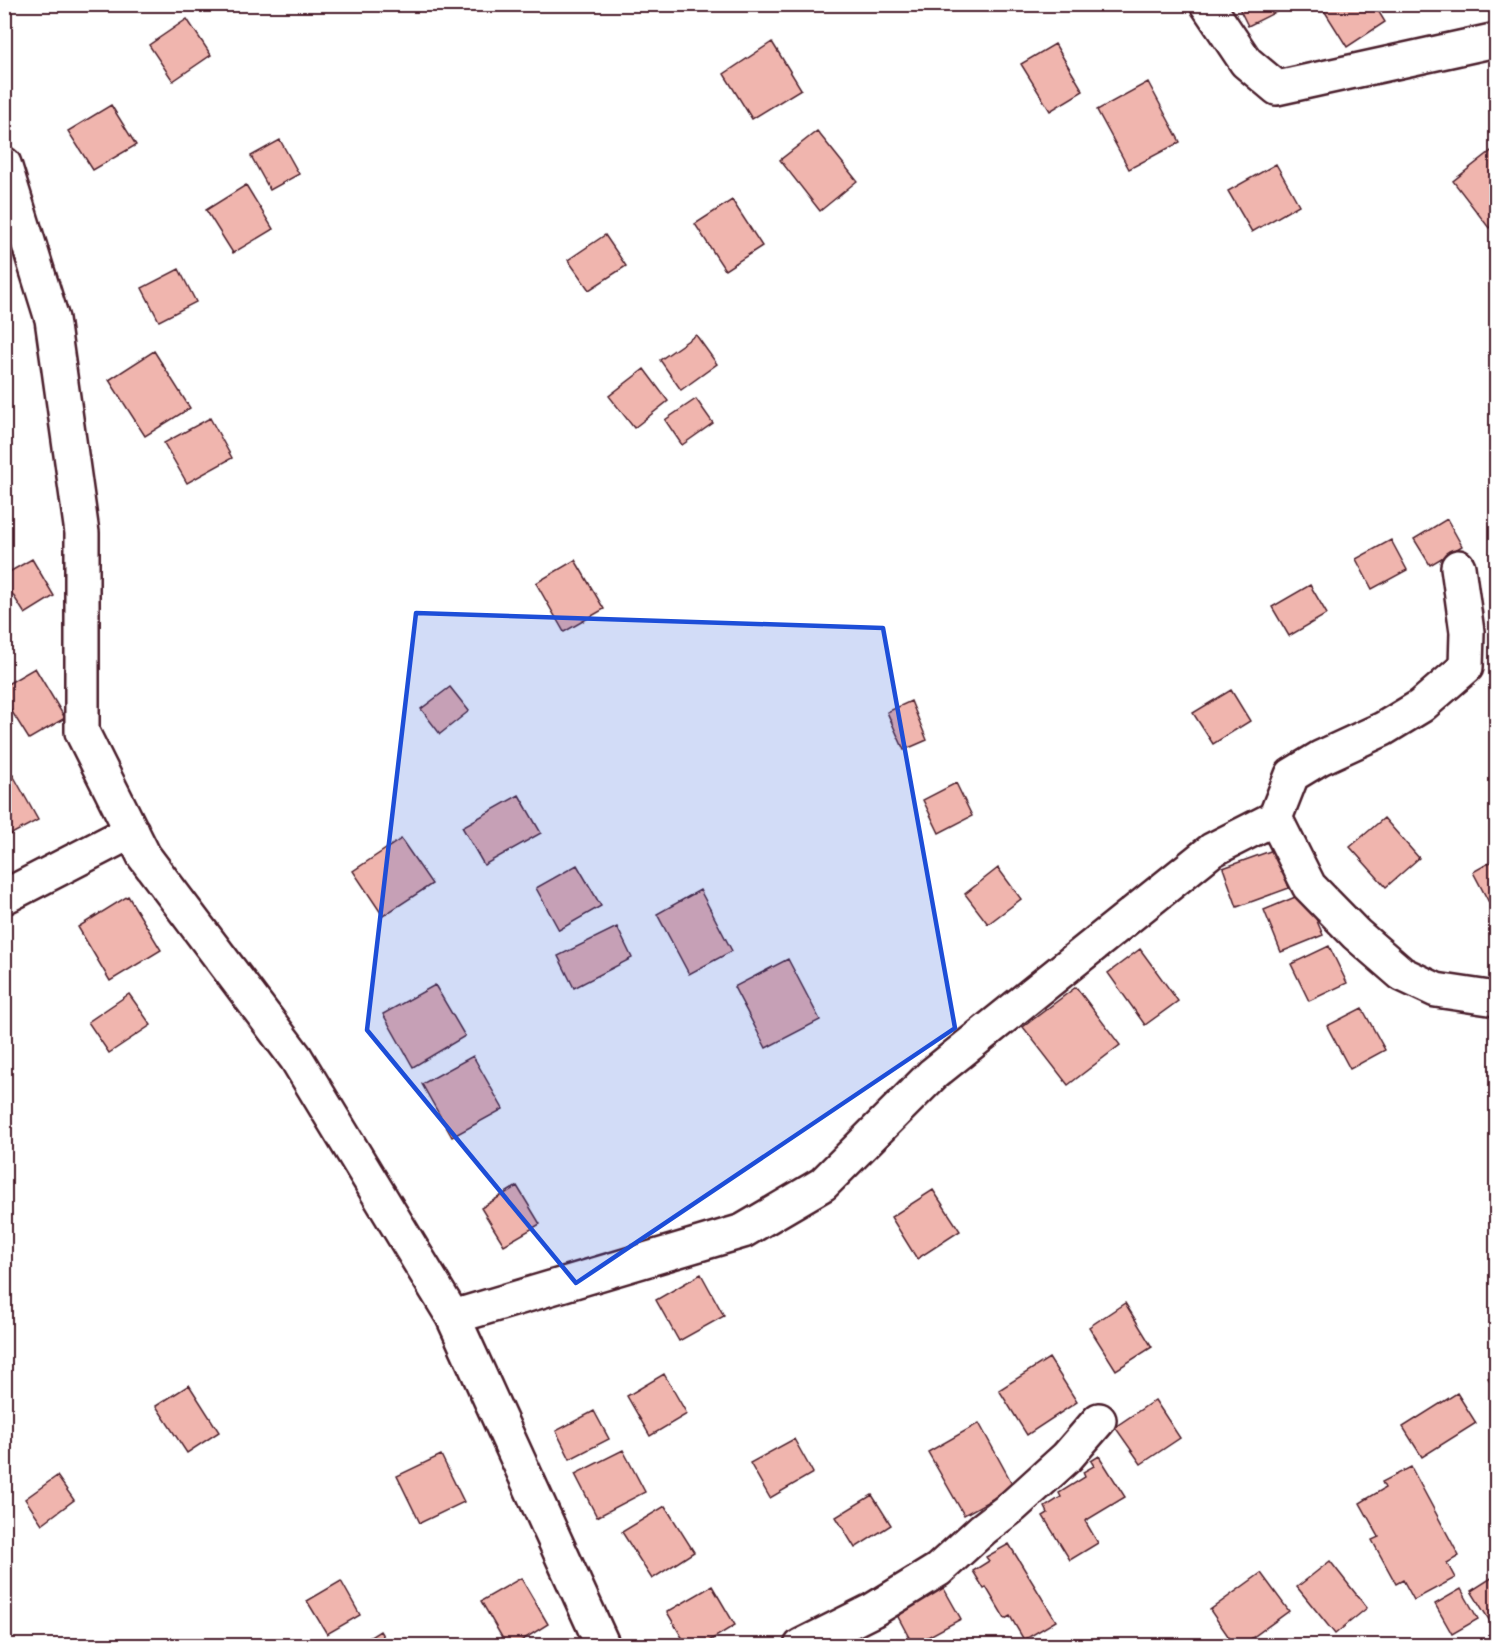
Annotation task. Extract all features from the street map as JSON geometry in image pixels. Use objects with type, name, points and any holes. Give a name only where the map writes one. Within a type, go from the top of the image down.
[{"type":"street","points":[[1207,4],[1246,62],[1276,88],[1497,40]]},
{"type":"street","points":[[4,164],[52,319],[82,533],[82,732],[144,856],[296,1058],[453,1317],[603,1646]]},
{"type":"street","points":[[453,1317],[743,1232],[823,1184],[933,1074],[1212,850],[1275,818],[1292,775],[1320,758],[1383,729],[1421,706],[1466,667],[1467,632],[1458,567]]},
{"type":"street","points":[[1275,818],[1309,886],[1356,934],[1402,974],[1436,990],[1497,999]]},
{"type":"street","points":[[4,897],[132,831]]},
{"type":"street","points":[[801,1646],[873,1610],[938,1570],[982,1528],[1014,1506],[1067,1457],[1099,1420]]},
{"type":"highlighted area","points":[[416,613],[883,628],[955,1028],[576,1283],[367,1030]]},
{"type":"building","points":[[1237,4],[1280,4],[1282,9],[1248,26]]},
{"type":"building","points":[[1320,4],[1374,4],[1385,22],[1347,47]]},
{"type":"building","points":[[187,19],[211,55],[173,81],[149,45]]},
{"type":"building","points":[[772,42],[801,89],[752,119],[724,74]]},
{"type":"building","points":[[1055,44],[1083,91],[1050,111],[1021,64]]},
{"type":"building","points":[[1148,82],[1180,142],[1129,169],[1097,110]]},
{"type":"building","points":[[111,105],[136,145],[93,170],[68,131]]},
{"type":"building","points":[[817,131],[857,181],[820,211],[780,160]]},
{"type":"building","points":[[280,140],[299,174],[270,190],[251,156]]},
{"type":"building","points":[[1495,148],[1496,222],[1489,228],[1453,181]]},
{"type":"building","points":[[1276,164],[1299,205],[1252,232],[1228,191]]},
{"type":"building","points":[[246,185],[273,229],[233,253],[206,210]]},
{"type":"building","points":[[732,200],[762,246],[725,270],[695,224]]},
{"type":"building","points":[[605,235],[626,266],[589,290],[568,260]]},
{"type":"building","points":[[179,269],[196,302],[159,321],[142,288]]},
{"type":"building","points":[[696,335],[717,364],[681,390],[660,360]]},
{"type":"building","points":[[154,351],[190,408],[145,436],[109,380]]},
{"type":"building","points":[[644,369],[668,401],[634,428],[609,396]]},
{"type":"building","points":[[696,399],[713,423],[682,445],[665,420]]},
{"type":"building","points":[[210,418],[232,458],[187,483],[164,443]]},
{"type":"building","points":[[1447,519],[1462,546],[1430,565],[1414,539]]},
{"type":"building","points":[[1391,540],[1407,570],[1372,589],[1356,559]]},
{"type":"building","points":[[32,559],[54,596],[25,614],[4,581],[4,575]]},
{"type":"building","points":[[575,560],[604,609],[564,632],[536,583]]},
{"type":"building","points":[[1310,585],[1327,614],[1289,636],[1272,607]]},
{"type":"building","points":[[35,668],[65,718],[29,739],[4,699],[4,686]]},
{"type":"building","points":[[450,687],[469,711],[440,734],[421,709]]},
{"type":"building","points":[[1231,690],[1250,721],[1213,744],[1193,713]]},
{"type":"building","points":[[911,701],[927,740],[904,750],[887,712]]},
{"type":"building","points":[[13,775],[38,820],[4,838],[4,779]]},
{"type":"building","points":[[956,783],[972,816],[939,833],[923,800]]},
{"type":"building","points":[[519,795],[541,833],[484,865],[462,827]]},
{"type":"building","points":[[1384,818],[1419,858],[1386,887],[1350,847]]},
{"type":"building","points":[[401,839],[432,884],[383,916],[353,871]]},
{"type":"building","points":[[1276,849],[1289,888],[1237,907],[1223,868]]},
{"type":"building","points":[[1496,859],[1496,909],[1493,910],[1473,872]]},
{"type":"building","points":[[577,865],[601,906],[559,930],[536,888]]},
{"type":"building","points":[[998,868],[1021,899],[988,924],[965,894]]},
{"type":"building","points":[[700,890],[732,951],[689,974],[657,914]]},
{"type":"building","points":[[1305,893],[1323,935],[1281,952],[1264,910]]},
{"type":"building","points":[[128,896],[161,950],[110,981],[78,927]]},
{"type":"building","points":[[617,927],[632,958],[574,988],[558,956]]},
{"type":"building","points":[[1329,946],[1347,983],[1309,1001],[1291,964]]},
{"type":"building","points":[[1140,949],[1178,1001],[1145,1025],[1108,973]]},
{"type":"building","points":[[788,959],[820,1020],[766,1048],[734,987]]},
{"type":"building","points":[[435,985],[465,1036],[413,1067],[383,1014]]},
{"type":"building","points":[[1076,987],[1120,1045],[1068,1085],[1023,1027]]},
{"type":"building","points":[[129,994],[151,1025],[109,1053],[88,1022]]},
{"type":"building","points":[[1362,1008],[1385,1050],[1350,1069],[1327,1026]]},
{"type":"building","points":[[473,1056],[503,1109],[452,1137],[422,1084]]},
{"type":"building","points":[[517,1186],[540,1224],[504,1245],[481,1208]]},
{"type":"building","points":[[933,1190],[960,1231],[917,1259],[891,1217]]},
{"type":"building","points":[[701,1274],[724,1316],[679,1341],[656,1300]]},
{"type":"building","points":[[1125,1303],[1152,1347],[1116,1370],[1089,1327]]},
{"type":"building","points":[[1049,1358],[1077,1402],[1027,1435],[999,1390]]},
{"type":"building","points":[[1496,1373],[1496,1391],[1488,1378]]},
{"type":"building","points":[[664,1374],[687,1414],[650,1436],[627,1396]]},
{"type":"building","points":[[189,1385],[219,1432],[187,1453],[156,1406]]},
{"type":"building","points":[[1457,1393],[1476,1423],[1422,1457],[1403,1427]]},
{"type":"building","points":[[1155,1400],[1180,1438],[1141,1464],[1115,1427]]},
{"type":"building","points":[[594,1411],[609,1439],[570,1459],[556,1431]]},
{"type":"building","points":[[979,1423],[1014,1487],[964,1515],[928,1452]]},
{"type":"building","points":[[794,1439],[813,1473],[770,1498],[750,1463]]},
{"type":"building","points":[[623,1450],[645,1492],[597,1517],[575,1474]]},
{"type":"building","points":[[441,1455],[464,1502],[420,1523],[397,1476]]},
{"type":"building","points":[[1099,1456],[1125,1497],[1085,1521],[1098,1543],[1070,1560],[1043,1516],[1048,1513],[1045,1507],[1061,1497],[1059,1493],[1085,1477],[1083,1472],[1094,1466],[1091,1461]]},
{"type":"building","points":[[1411,1467],[1459,1556],[1447,1563],[1455,1578],[1414,1600],[1403,1580],[1396,1584],[1372,1540],[1379,1537],[1360,1503],[1385,1488],[1382,1482]]},
{"type":"building","points":[[57,1476],[74,1500],[42,1524],[25,1499]]},
{"type":"building","points":[[872,1495],[891,1525],[855,1548],[836,1517]]},
{"type":"building","points":[[665,1506],[694,1552],[652,1579],[622,1532]]},
{"type":"building","points":[[1009,1544],[1056,1621],[1024,1640],[1010,1616],[1005,1619],[986,1587],[984,1589],[973,1571],[989,1561],[986,1557]]},
{"type":"building","points":[[1330,1561],[1367,1608],[1335,1634],[1297,1587]]},
{"type":"building","points":[[1261,1573],[1289,1611],[1241,1646],[1235,1646],[1210,1610]]},
{"type":"building","points":[[1496,1575],[1496,1631],[1471,1591]]},
{"type":"building","points":[[521,1578],[548,1624],[513,1646],[507,1646],[481,1601]]},
{"type":"building","points":[[341,1581],[360,1615],[327,1634],[307,1601]]},
{"type":"building","points":[[712,1586],[735,1625],[701,1646],[687,1646],[667,1612]]},
{"type":"building","points":[[943,1587],[961,1619],[913,1645],[896,1613]]},
{"type":"building","points":[[1461,1589],[1478,1619],[1452,1634],[1435,1604]]},
{"type":"building","points":[[380,1631],[389,1646],[356,1646]]}]
